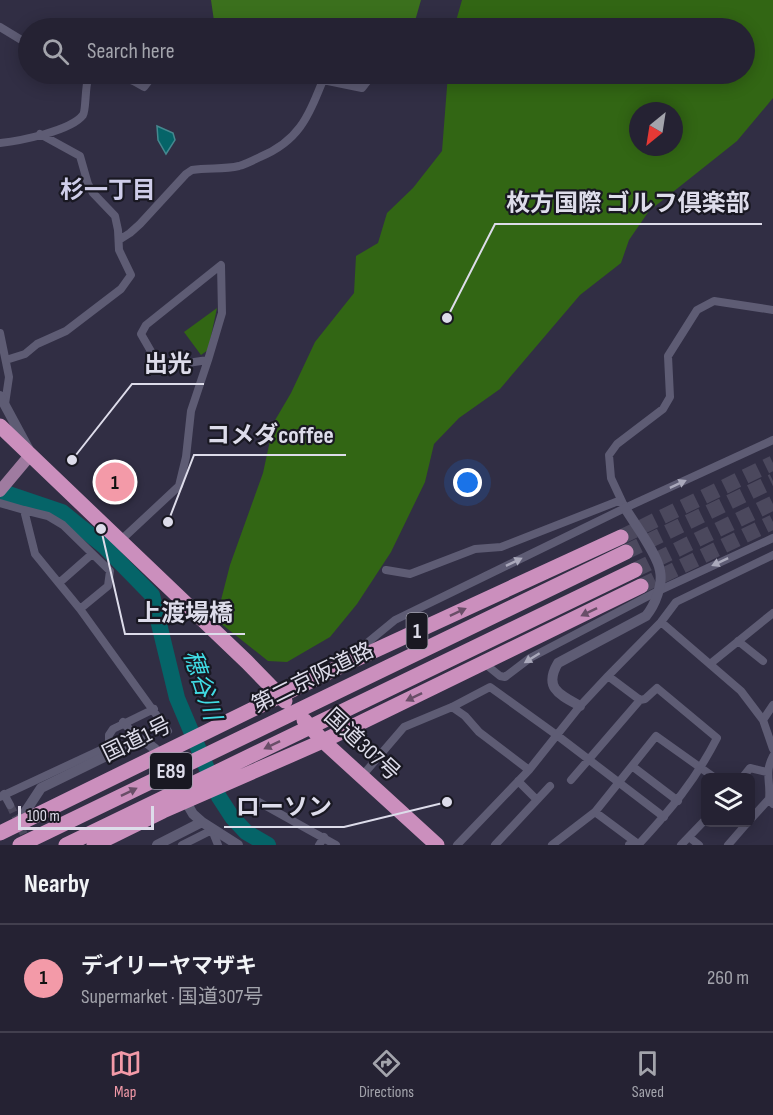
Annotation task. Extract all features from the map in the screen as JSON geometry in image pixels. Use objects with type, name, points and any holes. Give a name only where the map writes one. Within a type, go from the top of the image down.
[{"type":"highway","name":"国道307号","points":[[0,426],[280,696],[323,741],[437,845]]},
{"type":"highway","name":"国道1号","points":[[0,832],[339,667],[621,537]]},
{"type":"highway","name":"第二京阪道路","points":[[20,845],[626,552]]},
{"type":"highway","name":"第二京阪道路","points":[[66,845],[635,570]]},
{"type":"highway","points":[[94,845],[163,811],[323,741],[641,586]]},
{"type":"main road","points":[[3,484],[31,454]]},
{"type":"street","points":[[0,27],[18,38]]},
{"type":"street","points":[[0,143],[8,143],[64,127],[82,116],[85,110],[87,84]]},
{"type":"street","points":[[119,240],[140,224],[192,170],[240,166],[276,151],[297,132],[307,119],[322,84]]},
{"type":"street","points":[[343,84],[362,88],[365,84]]},
{"type":"street","points":[[6,360],[25,354],[37,344],[66,331],[125,285],[131,274],[119,250],[115,216],[87,184],[80,156],[40,134]]},
{"type":"street","points":[[120,541],[179,486],[186,458],[191,411],[208,360],[222,313],[221,266],[146,325],[141,334],[160,367],[208,360]]},
{"type":"street","points":[[580,706],[562,696],[554,688],[551,680],[552,673],[558,663],[646,616],[653,607],[658,591],[660,571],[611,478],[609,455],[617,444],[663,409],[670,397],[668,356],[697,310],[714,301],[773,310]]},
{"type":"street","points":[[0,333],[9,377],[2,400],[31,454]]},
{"type":"street","points":[[386,570],[410,574],[476,549],[501,547],[623,504],[773,440]]},
{"type":"street","points":[[0,503],[48,516],[63,525],[110,572],[108,586],[80,609]]},
{"type":"street","points":[[339,667],[395,620],[623,504]]},
{"type":"street","points":[[24,510],[35,554],[80,609],[168,731]]},
{"type":"street","points":[[484,663],[500,676],[505,677],[530,658],[658,591],[773,538]]},
{"type":"street","points":[[59,583],[92,554]]},
{"type":"street","points":[[457,845],[529,770],[580,706],[661,622],[676,602],[773,555]]},
{"type":"street","points":[[710,664],[772,615]]},
{"type":"street","points":[[661,622],[741,691],[763,720],[773,749]]},
{"type":"street","points":[[738,641],[763,661]]},
{"type":"street","points":[[608,676],[640,700]]},
{"type":"street","points":[[362,776],[404,727],[453,707],[490,687],[664,817]]},
{"type":"street","points":[[571,780],[640,700],[645,699],[657,688],[717,738],[702,768],[678,801],[639,845],[629,845]]},
{"type":"street","points":[[763,720],[773,705]]},
{"type":"street","points":[[453,707],[465,716],[478,732],[529,770]]},
{"type":"street","points":[[10,805],[2,796],[109,746],[109,735],[113,729],[123,722],[154,709]]},
{"type":"street","points":[[123,722],[139,740],[145,741],[155,749],[194,814],[212,830],[238,845]]},
{"type":"street","points":[[552,845],[595,812],[656,736],[709,773]]},
{"type":"street","points":[[18,823],[40,788],[139,740]]},
{"type":"street","points":[[755,816],[771,801],[766,772],[773,756]]},
{"type":"street","points":[[632,766],[678,801]]},
{"type":"street","points":[[746,773],[750,768],[766,772]]},
{"type":"street","points":[[518,781],[537,800]]},
{"type":"street","points":[[495,845],[550,786]]},
{"type":"street","points":[[257,801],[321,841],[336,845]]},
{"type":"street","points":[[595,812],[639,845]]},
{"type":"street","points":[[157,845],[202,822]]},
{"type":"street","points":[[681,845],[701,824]]},
{"type":"street","points":[[728,845],[744,827]]},
{"type":"street","points":[[182,845],[212,830]]},
{"type":"street","points":[[212,830],[218,845]]},
{"type":"street","points":[[689,837],[699,845]]},
{"type":"green space","points":[[211,0],[421,0],[416,18],[214,18]]},
{"type":"green space","points":[[462,0],[773,0],[773,98],[737,141],[649,211],[629,240],[621,263],[580,295],[500,389],[459,418],[434,444],[425,482],[391,552],[357,604],[330,637],[287,662],[268,661],[219,622],[220,604],[230,565],[263,473],[274,422],[291,393],[315,342],[354,293],[356,256],[378,243],[387,213],[413,188],[442,151],[447,84],[755,84],[755,18],[457,18]]},
{"type":"green space","points":[[217,308],[208,350],[201,355],[184,332]]},
{"type":"shaded area","points":[[157,126],[173,133],[175,140],[166,154],[158,140]]},
{"type":"waterway","name":"穂谷川","points":[[0,491],[62,512],[104,546],[152,595],[177,698],[219,797],[232,817],[246,832],[268,845]]},
{"type":"tunnel","points":[[621,537],[773,463]]},
{"type":"tunnel","points":[[626,552],[773,481]]},
{"type":"tunnel","points":[[635,570],[773,503]]},
{"type":"tunnel","points":[[641,586],[773,522]]},
{"type":"tunnel","points":[[10,805],[29,845]]},
{"type":"place","name":"枚方国際 ゴルフ倶楽部","points":[[447,318]]},
{"type":"place","name":"出光","points":[[72,460]]},
{"type":"place","name":"デイリーヤマザキ","points":[[115,482]]},
{"type":"place","name":"コメダcoffee","points":[[168,522]]},
{"type":"place","name":"上渡場橋","points":[[101,529]]},
{"type":"place","name":"ローソン","points":[[447,802]]},
{"type":"district","name":"杉一丁目","points":[[108,190]]}]
